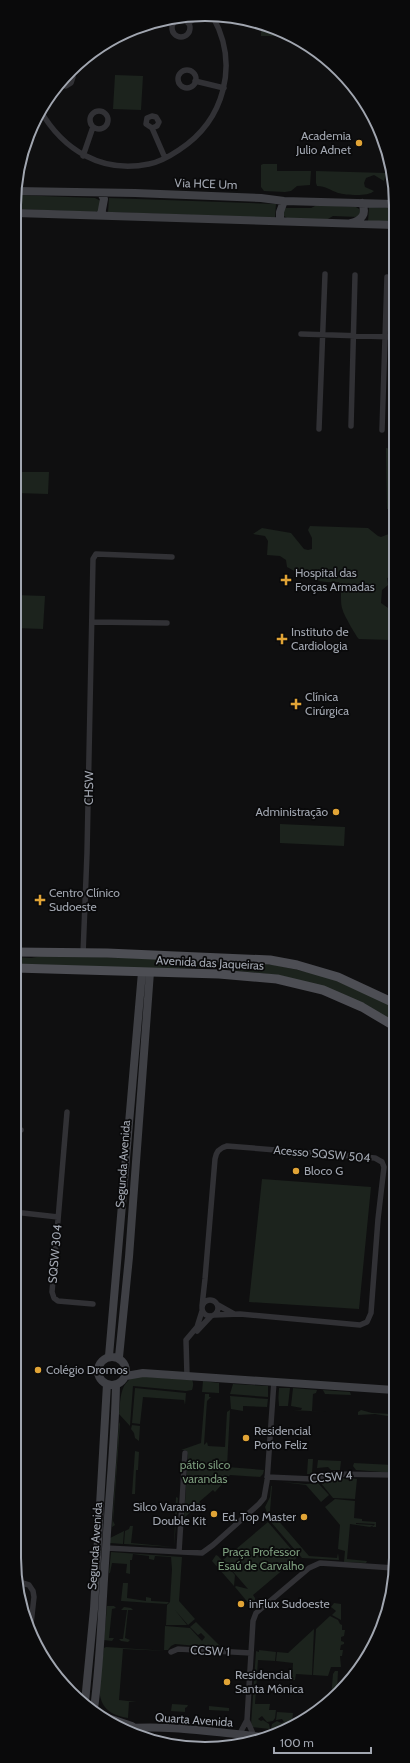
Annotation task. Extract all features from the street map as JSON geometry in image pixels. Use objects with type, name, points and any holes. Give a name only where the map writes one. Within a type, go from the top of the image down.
[{"type":"main road","name":"Avenida das Jaqueiras","points":[[21,952],[83,954],[107,953],[270,960],[297,965],[338,977],[389,1001]]},
{"type":"main road","points":[[219,974],[224,965],[222,958]]},
{"type":"main road","name":"Avenida das Jaqueiras","points":[[21,968],[219,974],[277,979],[324,990],[362,1007],[389,1023]]},
{"type":"street","points":[[44,117],[59,135],[83,156],[96,162],[131,166],[149,164],[165,158],[191,142],[204,127],[216,109],[224,88],[227,65],[225,48],[215,21]]},
{"type":"street","points":[[65,86],[71,83],[73,77]]},
{"type":"street","points":[[196,81],[224,88]]},
{"type":"street","points":[[83,156],[93,126]]},
{"type":"street","points":[[152,128],[165,158]]},
{"type":"street","name":"Via HCE Um","points":[[21,191],[240,197],[284,201],[389,204]]},
{"type":"street","points":[[101,193],[104,199],[101,216]]},
{"type":"street","points":[[280,221],[280,212],[284,201]]},
{"type":"street","points":[[346,224],[363,216],[364,212],[362,203]]},
{"type":"street","points":[[21,213],[389,225]]},
{"type":"street","points":[[319,429],[325,274]]},
{"type":"street","points":[[351,426],[352,335],[355,275]]},
{"type":"street","points":[[382,430],[387,277]]},
{"type":"street","points":[[301,334],[389,337]]},
{"type":"street","name":"CHSW","points":[[83,954],[87,853],[93,559],[95,554],[172,557]]},
{"type":"street","points":[[92,622],[167,623]]},
{"type":"street","name":"Segunda Avenida","points":[[109,1356],[146,972]]},
{"type":"street","name":"Segunda Avenida","points":[[122,1360],[146,972]]},
{"type":"street","name":"SQSW 304","points":[[67,1112],[53,1296],[55,1300],[62,1302],[93,1304]]},
{"type":"street","name":"Acesso SQSW 504","points":[[186,1352],[191,1338],[213,1316],[236,1315],[360,1325],[368,1321],[371,1313],[378,1219],[384,1167],[382,1162],[375,1158],[227,1146],[216,1153],[206,1279],[201,1318],[197,1327],[186,1340],[186,1352],[187,1376]]},
{"type":"street","name":"SQSW 304","points":[[21,1213],[58,1217]]},
{"type":"street","name":"Acesso SQSW 504","points":[[206,1279],[208,1292],[217,1303],[236,1315]]},
{"type":"street","points":[[207,1300],[217,1303],[218,1312],[213,1316],[206,1315],[202,1308],[207,1300]]},
{"type":"street","points":[[122,1360],[127,1372],[126,1376],[121,1382],[116,1385],[107,1384],[101,1380],[98,1369],[103,1360],[109,1356],[122,1360],[143,1373]]},
{"type":"street","points":[[126,1376],[143,1373],[389,1390]]},
{"type":"street","points":[[106,1548],[202,1553],[261,1502],[265,1492],[267,1477],[274,1381]]},
{"type":"street","name":"Segunda Avenida","points":[[85,1697],[94,1609],[107,1384]]},
{"type":"street","name":"Segunda Avenida","points":[[94,1705],[116,1417],[116,1385]]},
{"type":"street","points":[[179,1552],[185,1454]]},
{"type":"street","name":"CCSW 4","points":[[267,1477],[312,1479],[333,1474],[389,1475]]},
{"type":"street","points":[[239,1735],[247,1720],[253,1622],[256,1613],[309,1568],[320,1563],[389,1568]]},
{"type":"street","points":[[23,1583],[29,1585],[33,1591],[31,1617]]},
{"type":"street","name":"CCSW 1","points":[[171,1652],[178,1649],[251,1653]]},
{"type":"street","points":[[247,1720],[254,1736]]},
{"type":"street","name":"Quarta Avenida","points":[[122,1722],[139,1727]]},
{"type":"street","name":"Quarta Avenida","points":[[134,1728],[253,1736]]},
{"type":"green space","points":[[261,30],[277,36],[261,36]]},
{"type":"green space","points":[[115,75],[143,76],[141,110],[113,109]]},
{"type":"green space","points":[[277,164],[277,171],[311,171],[310,185],[297,186],[291,191],[285,192],[264,191],[261,187],[261,165]]},
{"type":"green space","points":[[316,171],[386,174],[384,181],[374,175],[366,178],[364,183],[365,187],[374,191],[367,194],[357,195],[338,193],[325,187],[317,186]]},
{"type":"green space","points":[[21,195],[95,198],[101,201],[98,211],[21,209]]},
{"type":"green space","points":[[109,198],[276,204],[275,218],[108,212]]},
{"type":"green space","points":[[317,205],[356,207],[362,211],[358,217],[333,216],[326,220],[287,218],[284,216],[283,209],[286,208],[311,208]]},
{"type":"green space","points":[[369,207],[389,208],[389,222],[368,221]]},
{"type":"green space","points":[[386,448],[389,448],[389,509],[387,509]]},
{"type":"green space","points":[[21,472],[49,472],[48,494],[21,493]]},
{"type":"green space","points":[[310,526],[368,528],[381,537],[389,534],[389,577],[387,578],[388,585],[382,590],[381,603],[389,609],[389,640],[359,639],[343,611],[339,582],[318,581],[287,567],[286,560],[280,556],[267,555],[268,541],[265,536],[253,534],[262,528],[291,533],[304,549],[308,550],[312,549],[312,538],[308,530]]},
{"type":"green space","points":[[21,595],[45,596],[43,629],[21,628]]},
{"type":"green space","points":[[280,824],[345,827],[344,846],[280,843]]},
{"type":"green space","points":[[47,955],[211,961],[219,962],[219,964],[215,967],[164,969],[21,964],[21,957],[31,958]]},
{"type":"green space","points":[[228,961],[275,965],[325,976],[389,1004],[389,1021],[316,985],[278,975],[228,970]]},
{"type":"green space","points":[[262,1179],[371,1187],[359,1309],[249,1302]]},
{"type":"green space","points":[[135,1376],[192,1380],[193,1386],[192,1390],[186,1391],[133,1386],[130,1426],[119,1414],[120,1403],[123,1388],[130,1379]]},
{"type":"green space","points":[[203,1381],[219,1383],[219,1393],[202,1392]]},
{"type":"green space","points":[[233,1384],[268,1386],[268,1397],[230,1394]]},
{"type":"green space","points":[[135,1388],[186,1393],[185,1405],[184,1400],[143,1397],[140,1424],[132,1423]]},
{"type":"green space","points":[[279,1388],[290,1388],[288,1406],[279,1406],[279,1398],[278,1405]]},
{"type":"green space","points":[[293,1388],[317,1390],[316,1393],[313,1394],[312,1411],[326,1412],[293,1410],[301,1410],[302,1408],[291,1406]]},
{"type":"green space","points":[[323,1390],[350,1392],[351,1395],[325,1394]]},
{"type":"green space","name":"pátio silco varandas","points":[[205,1394],[209,1394],[209,1397],[211,1397],[207,1401],[204,1445],[207,1442],[208,1446],[225,1447],[227,1412],[230,1410],[227,1467],[264,1470],[260,1477],[230,1475],[222,1482],[223,1483],[215,1492],[213,1490],[199,1502],[201,1504],[184,1518],[188,1454],[186,1450],[181,1450],[201,1443]]},
{"type":"green space","points":[[230,1396],[268,1399],[267,1407],[243,1406],[243,1411],[231,1409]]},
{"type":"green space","points":[[361,1410],[372,1413],[389,1414],[389,1416],[375,1414],[358,1415],[358,1412]]},
{"type":"green space","points":[[119,1422],[113,1521],[115,1525],[112,1527]]},
{"type":"green space","points":[[132,1425],[140,1426],[139,1441],[135,1438],[131,1429]]},
{"type":"green space","points":[[135,1451],[139,1452],[138,1470],[136,1470],[135,1494],[132,1494]]},
{"type":"green space","points":[[308,1459],[313,1459],[312,1474],[307,1474]]},
{"type":"green space","points":[[318,1460],[341,1461],[340,1470],[331,1470],[328,1467],[317,1468]]},
{"type":"green space","points":[[354,1463],[389,1465],[389,1473],[356,1470],[353,1466]]},
{"type":"green space","points":[[328,1479],[357,1479],[355,1499],[333,1498],[320,1482]]},
{"type":"green space","points":[[282,1482],[306,1484],[318,1483],[329,1495],[321,1502],[306,1485]]},
{"type":"green space","points":[[271,1486],[270,1511],[309,1556],[337,1558],[338,1553],[339,1560],[302,1558],[270,1521],[265,1507],[270,1497]]},
{"type":"green space","points":[[176,1497],[178,1498],[174,1547]]},
{"type":"green space","points":[[335,1499],[355,1501],[354,1518],[362,1519],[362,1521],[376,1522],[376,1527],[372,1527],[374,1525],[370,1527],[350,1524],[347,1559],[367,1561],[366,1563],[344,1562],[345,1551],[338,1549],[340,1525],[325,1507]],"holes":[[[356,1523],[375,1524],[356,1524]]]},
{"type":"green space","name":"Praça Professor Esaú de Carvalho","points":[[268,1522],[298,1557],[253,1595],[255,1598],[255,1604],[250,1605],[235,1587],[248,1589],[223,1560]]},
{"type":"green space","points":[[130,1526],[133,1526],[131,1543],[174,1547],[124,1544],[125,1531],[129,1529]]},
{"type":"green space","points":[[124,1531],[123,1544],[110,1543],[110,1538]]},
{"type":"green space","points":[[111,1552],[182,1557],[179,1601],[195,1619],[188,1625],[175,1610],[187,1625],[166,1625],[167,1605],[170,1602],[172,1569],[171,1557],[155,1556],[154,1560],[149,1559],[149,1556],[133,1554],[132,1560],[130,1560],[130,1574],[126,1573],[127,1564],[112,1563],[109,1573]]},
{"type":"green space","points":[[216,1555],[235,1575],[234,1586],[212,1561]]},
{"type":"green space","points":[[123,1583],[128,1583],[127,1598],[146,1601],[146,1597],[151,1598],[151,1601],[169,1602],[167,1604],[121,1601]]},
{"type":"green space","points":[[334,1603],[341,1604],[341,1620],[332,1615],[336,1611],[331,1607]]},
{"type":"green space","points":[[107,1606],[114,1606],[116,1608],[112,1609],[109,1638],[114,1638],[112,1641],[104,1640]]},
{"type":"green space","points":[[124,1607],[131,1608],[133,1610],[128,1610],[125,1638],[130,1640],[128,1642],[121,1641],[119,1639],[123,1639],[127,1610],[121,1610]]},
{"type":"green space","points":[[330,1616],[338,1620],[342,1625],[342,1630],[345,1630],[344,1636],[341,1637],[341,1641],[344,1642],[344,1644],[341,1645],[340,1650],[343,1650],[342,1656],[340,1656],[341,1667],[331,1667],[328,1676],[313,1675],[316,1629]]},
{"type":"green space","points":[[196,1622],[220,1646],[219,1648],[175,1644],[168,1650],[164,1650],[165,1626],[190,1628],[202,1641],[205,1637],[201,1633],[198,1635],[190,1627]]},
{"type":"green space","points":[[314,1629],[312,1675],[296,1674],[295,1680],[292,1680],[293,1663],[276,1661],[277,1652],[288,1653]]},
{"type":"green space","points":[[104,1648],[168,1651],[123,1649],[119,1700],[137,1702],[129,1702],[128,1718],[115,1714],[107,1709],[102,1701],[99,1682]]},
{"type":"green space","points":[[259,1650],[276,1652],[275,1661],[258,1660],[255,1704],[270,1704],[269,1710],[276,1710],[273,1721],[267,1722],[262,1716],[258,1719],[269,1724],[270,1729],[252,1727],[251,1725],[256,1651],[259,1652]]},
{"type":"green space","points":[[335,1671],[338,1671],[337,1685],[332,1691],[333,1674]]},
{"type":"green space","points":[[172,1704],[188,1705],[185,1708],[185,1712],[171,1711]]},
{"type":"green space","points":[[209,1706],[229,1708],[229,1711],[209,1710]]},
{"type":"green space","points":[[277,1712],[293,1713],[292,1720],[271,1729],[272,1724],[277,1721],[281,1723],[284,1722],[282,1719],[276,1720]]},
{"type":"place","name":"Academia Julio Adnet","points":[[359,143]]},
{"type":"place","name":"Hospital das Forças Armadas","points":[[286,580]]},
{"type":"place","name":"Instituto de Cardiologia","points":[[282,639]]},
{"type":"place","name":"Clínica Cirúrgica","points":[[296,704]]},
{"type":"place","name":"Administração","points":[[336,812]]},
{"type":"place","name":"Centro Clínico Sudoeste","points":[[40,900]]},
{"type":"place","name":"Bloco G","points":[[296,1171]]},
{"type":"place","name":"Colégio Dromos","points":[[38,1370]]},
{"type":"place","name":"Residencial Porto Feliz","points":[[246,1438]]},
{"type":"place","name":"Silco Varandas Double Kit","points":[[214,1514]]},
{"type":"place","name":"Ed. Top Master","points":[[304,1517]]},
{"type":"place","name":"inFlux Sudoeste","points":[[241,1604]]},
{"type":"place","name":"Residencial Santa Mônica","points":[[227,1682]]}]
